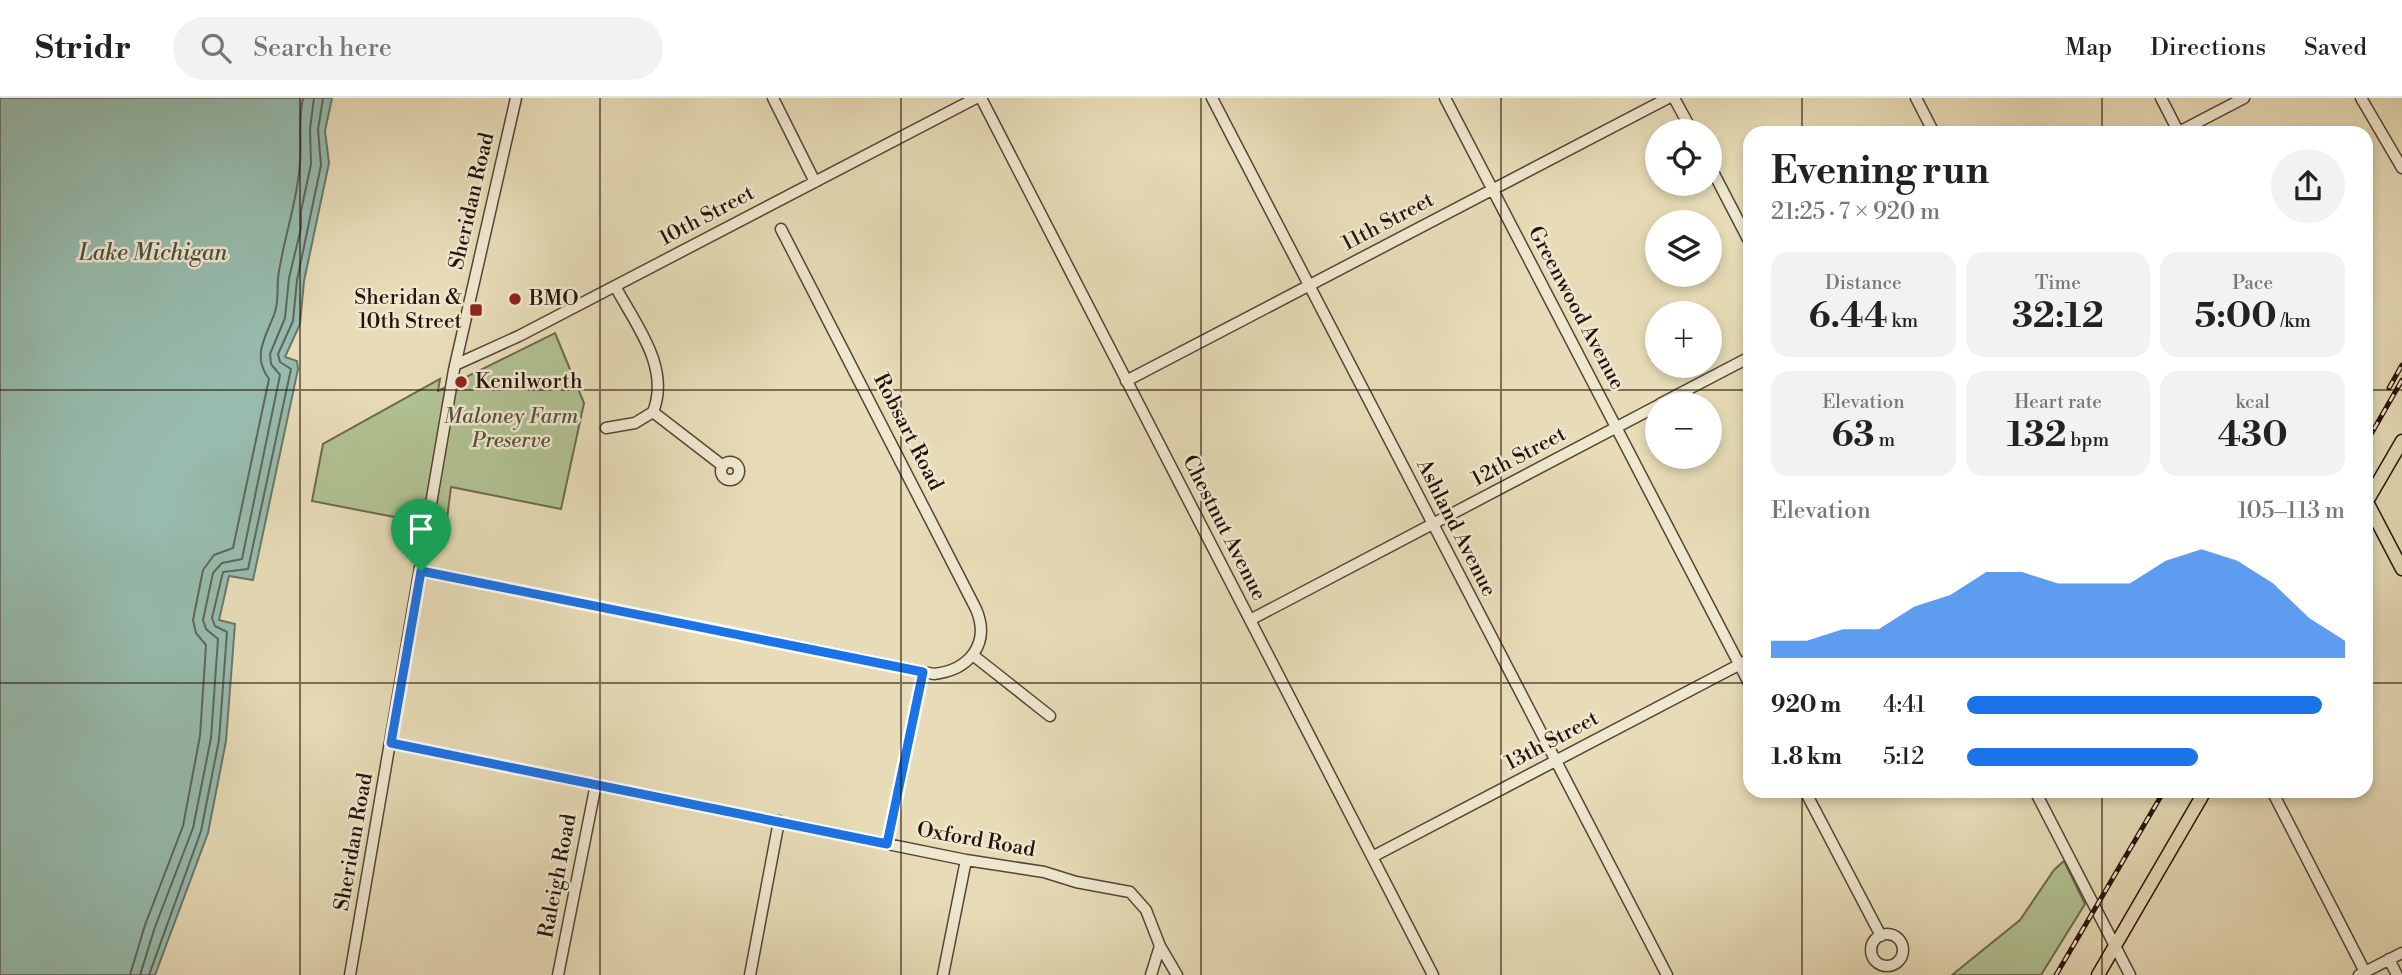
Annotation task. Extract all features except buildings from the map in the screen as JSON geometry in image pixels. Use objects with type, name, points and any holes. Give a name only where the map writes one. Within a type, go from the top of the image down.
[{"type":"main road","points":[[2373,490],[2402,441]]},
{"type":"main road","points":[[2373,515],[2402,569]]},
{"type":"main road","points":[[2098,975],[2200,798]]},
{"type":"street","name":"Sheridan Road","points":[[350,975],[455,365],[516,98]]},
{"type":"street","points":[[773,98],[814,182]]},
{"type":"street","name":"10th Street","points":[[455,365],[615,286],[978,98]]},
{"type":"street","name":"Chestnut Avenue","points":[[978,98],[1433,975]]},
{"type":"street","name":"Ashland Avenue","points":[[1212,98],[1667,975]]},
{"type":"street","name":"Greenwood Avenue","points":[[1444,98],[1616,428],[1743,658]]},
{"type":"street","name":"11th Street","points":[[1126,381],[1668,98]]},
{"type":"street","points":[[1674,98],[1685,119]]},
{"type":"street","points":[[1916,98],[1930,126]]},
{"type":"street","points":[[2161,98],[2175,126]]},
{"type":"street","points":[[2191,126],[2244,98]]},
{"type":"street","points":[[2361,98],[2402,168]]},
{"type":"street","points":[[1722,189],[1743,230]]},
{"type":"street","name":"Robsart Road","points":[[782,229],[976,608],[982,630],[974,656]]},
{"type":"street","points":[[606,428],[635,424],[653,412],[659,391],[659,372],[615,286]]},
{"type":"street","name":"12th Street","points":[[1684,392],[1743,361]]},
{"type":"street","points":[[653,412],[723,466]]},
{"type":"street","name":"12th Street","points":[[1250,620],[1645,412]]},
{"type":"street","points":[[421,571],[934,674],[952,671],[974,656],[1050,716]]},
{"type":"street","name":"13th Street","points":[[1372,857],[1743,663]]},
{"type":"street","points":[[887,844],[923,672]]},
{"type":"street","name":"Oxford Road","points":[[391,743],[966,860],[1044,872],[1076,882],[1123,889],[1135,896],[1146,911],[1160,946],[1177,975]]},
{"type":"street","name":"Raleigh Road","points":[[558,975],[596,784]]},
{"type":"street","points":[[1809,798],[1881,936]]},
{"type":"street","points":[[2039,798],[2130,975]]},
{"type":"street","points":[[2275,798],[2362,974],[2402,953]]},
{"type":"street","points":[[750,975],[779,821]]},
{"type":"street","points":[[943,975],[966,860]]},
{"type":"street","points":[[1881,936],[1895,936],[1902,944],[1903,953],[1895,970],[1878,963],[1872,954],[1873,943],[1881,936]]},
{"type":"street","points":[[1151,975],[1160,946]]},
{"type":"street","points":[[2389,960],[2397,975]]},
{"type":"green space","name":"Maloney Farm Preserve","points":[[555,333],[584,403],[561,509],[451,487],[446,527],[312,501],[323,444],[440,379],[438,391]]},
{"type":"green space","points":[[2064,861],[2085,904],[2041,975],[1952,975],[2020,920],[2054,870]]},
{"type":"water","name":"Lake Michigan","points":[[0,98],[332,98],[325,131],[329,163],[304,281],[300,324],[285,357],[297,361],[298,369],[253,580],[229,576],[219,620],[235,624],[226,741],[208,833],[155,975],[0,975]]},
{"type":"railway","points":[[2389,388],[2402,365]]},
{"type":"railway","points":[[2373,431],[2402,380]]},
{"type":"railway","points":[[2056,975],[2160,798]]},
{"type":"place","name":"BMO","points":[[515,299]]},
{"type":"place","name":"Sheridan & 10th Street","points":[[476,310]]},
{"type":"place","name":"Kenilworth","points":[[461,382]]},
{"type":"route","points":[[421,571],[923,672],[887,844],[391,743],[421,571]]}]
